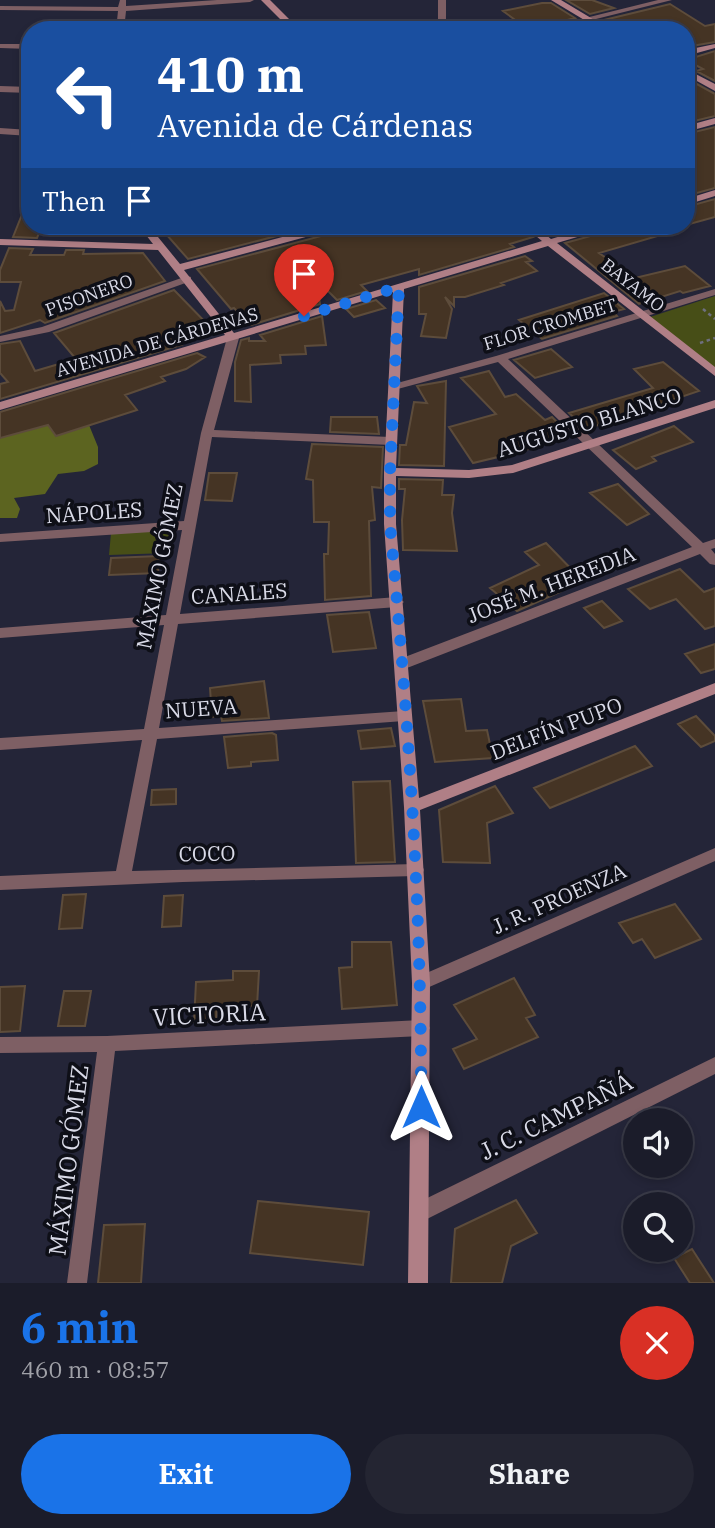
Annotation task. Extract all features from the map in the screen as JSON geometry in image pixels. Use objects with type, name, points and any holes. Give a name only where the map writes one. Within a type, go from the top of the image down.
[{"type":"street","points":[[0,8],[250,0]]},
{"type":"street","points":[[265,0],[287,21]]},
{"type":"street","points":[[442,0],[442,21]]},
{"type":"street","points":[[555,0],[591,21]]},
{"type":"street","points":[[579,21],[668,0]]},
{"type":"street","points":[[0,46],[21,47]]},
{"type":"street","points":[[695,52],[715,46]]},
{"type":"street","points":[[695,77],[715,88]]},
{"type":"street","points":[[0,89],[21,90]]},
{"type":"street","points":[[695,127],[715,121]]},
{"type":"street","points":[[0,131],[21,132]]},
{"type":"street","points":[[695,199],[715,193]]},
{"type":"street","points":[[151,235],[233,338]]},
{"type":"street","points":[[178,268],[301,235]]},
{"type":"street","name":"BAYAMO","points":[[540,235],[715,373]]},
{"type":"street","name":"AVENIDA DE CÁRDENAS","points":[[0,406],[573,235]]},
{"type":"street","points":[[0,242],[161,247]]},
{"type":"street","name":"PISONERO","points":[[0,339],[45,330],[187,279]]},
{"type":"street","points":[[399,287],[391,441],[390,524],[412,807],[421,983],[418,1283]]},
{"type":"street","name":"FLOR CROMBET","points":[[394,387],[500,358],[715,292]]},
{"type":"street","name":"MÁXIMO GÓMEZ","points":[[123,877],[207,433],[233,338]]},
{"type":"street","points":[[500,358],[591,443],[708,545],[715,561]]},
{"type":"street","name":"AUGUSTO BLANCO","points":[[390,472],[470,474],[513,469],[715,404]]},
{"type":"street","points":[[207,433],[391,441]]},
{"type":"street","name":"NÁPOLES","points":[[0,538],[190,525]]},
{"type":"street","name":"JOSÉ M. HEREDIA","points":[[402,664],[708,545]]},
{"type":"street","name":"CANALES","points":[[0,633],[397,602]]},
{"type":"street","name":"DELFÍN PUPO","points":[[412,807],[715,688]]},
{"type":"street","name":"NUEVA","points":[[0,744],[404,716]]},
{"type":"street","name":"J. R. PROENZA","points":[[421,983],[715,854]]},
{"type":"street","name":"COCO","points":[[0,883],[123,877],[416,870]]},
{"type":"street","name":"VICTORIA","points":[[0,1045],[107,1044],[421,1028]]},
{"type":"street","name":"MÁXIMO GÓMEZ","points":[[78,1283],[107,1044]]},
{"type":"street","name":"J. C. CAMPAÑÁ","points":[[419,1212],[715,1065]]},
{"type":"green space","points":[[715,296],[715,368],[650,317]]},
{"type":"green space","points":[[47,423],[89,425],[98,447],[98,464],[84,471],[58,474],[45,494],[14,498],[20,509],[17,518],[0,518],[0,438]]},
{"type":"green space","points":[[169,530],[168,553],[109,555],[111,533]]},
{"type":"building","points":[[566,0],[592,0],[614,8],[590,14]]},
{"type":"building","points":[[551,3],[575,18],[564,21],[517,21],[503,11]]},
{"type":"building","points":[[670,4],[705,26],[715,24],[715,42],[695,45],[695,21],[600,21]]},
{"type":"building","points":[[715,51],[715,81],[696,71],[703,69],[695,65],[695,57]]},
{"type":"building","points":[[695,83],[715,94],[715,116],[695,121]]},
{"type":"building","points":[[715,127],[715,188],[695,194],[695,132]]},
{"type":"building","points":[[715,199],[715,217],[695,223],[695,205]]},
{"type":"building","points":[[21,217],[21,235],[38,235],[37,238],[13,237]]},
{"type":"building","points":[[167,235],[280,235],[188,259]]},
{"type":"building","points":[[325,235],[533,237],[510,244],[514,247],[419,275],[419,269],[361,285],[367,291],[337,300],[317,280],[320,304],[251,325],[234,308],[231,309],[197,269]]},
{"type":"building","points":[[594,235],[661,235],[599,253],[635,278],[685,266],[710,286],[683,293],[680,291],[639,304],[565,243]]},
{"type":"building","points":[[9,248],[33,249],[30,255],[64,255],[66,250],[84,250],[83,254],[143,253],[165,281],[45,323],[40,320],[0,333],[0,301],[5,311],[14,310],[21,282],[0,282],[0,270]]},
{"type":"building","points":[[525,256],[532,261],[526,262],[537,271],[501,283],[504,285],[465,297],[454,297],[454,306],[445,297],[452,309],[446,338],[421,336],[426,314],[419,314],[419,287]]},
{"type":"building","points":[[174,290],[214,331],[175,342],[181,345],[0,399],[0,384],[8,382],[0,373],[0,344],[20,341],[35,371],[76,359],[54,333]]},
{"type":"building","points":[[604,293],[624,309],[613,312],[617,316],[542,339],[519,320]]},
{"type":"building","points":[[376,300],[385,308],[354,317],[346,309]]},
{"type":"building","points":[[322,316],[326,345],[305,346],[306,354],[280,355],[281,363],[250,365],[251,402],[235,401],[235,362],[241,340],[249,338],[249,341],[265,341],[260,335]]},
{"type":"building","points":[[551,349],[572,367],[535,378],[514,360]]},
{"type":"building","points":[[197,353],[205,357],[186,369],[161,377],[165,381],[125,395],[137,410],[56,436],[48,425],[0,438],[0,412]]},
{"type":"building","points":[[663,362],[699,391],[586,429],[569,413],[653,388],[634,369]]},
{"type":"building","points":[[489,371],[505,397],[516,394],[545,420],[552,417],[569,434],[523,451],[473,463],[449,427],[496,414],[461,378]]},
{"type":"building","points":[[446,381],[444,466],[399,465],[400,445],[406,445],[414,402],[427,403],[417,386]]},
{"type":"building","points":[[331,417],[377,417],[379,434],[330,432]]},
{"type":"building","points":[[674,426],[693,442],[652,457],[656,461],[636,469],[613,450]]},
{"type":"building","points":[[312,444],[383,447],[381,488],[372,487],[375,520],[369,521],[371,596],[325,600],[324,554],[328,554],[329,522],[314,522],[313,480],[306,479]]},
{"type":"building","points":[[209,473],[237,473],[232,501],[205,500]]},
{"type":"building","points":[[399,479],[443,480],[442,495],[454,495],[452,513],[457,551],[403,550],[405,489],[399,489]]},
{"type":"building","points":[[618,484],[649,514],[627,525],[590,493]]},
{"type":"building","points":[[546,543],[579,577],[555,587],[560,592],[517,611],[490,588],[539,565],[525,552]]},
{"type":"building","points":[[159,556],[158,573],[109,575],[111,558]]},
{"type":"building","points":[[680,569],[704,592],[715,588],[715,626],[705,629],[676,599],[650,609],[628,589]]},
{"type":"building","points":[[602,601],[622,621],[604,628],[584,608]]},
{"type":"building","points":[[369,612],[376,648],[333,652],[327,615]]},
{"type":"building","points":[[715,644],[715,669],[701,673],[685,654]]},
{"type":"building","points":[[264,681],[269,718],[222,721],[221,716],[212,717],[210,688]]},
{"type":"building","points":[[461,699],[466,731],[487,730],[493,758],[435,762],[423,701]]},
{"type":"building","points":[[696,716],[715,736],[715,741],[701,747],[678,724]]},
{"type":"building","points":[[391,728],[395,746],[361,749],[358,731]]},
{"type":"building","points":[[272,733],[276,735],[278,760],[251,762],[251,766],[228,768],[224,737]]},
{"type":"building","points":[[635,746],[652,766],[550,808],[534,788]]},
{"type":"building","points":[[390,781],[395,862],[356,863],[353,782]]},
{"type":"building","points":[[495,786],[513,813],[487,823],[490,863],[443,862],[439,810]]},
{"type":"building","points":[[176,789],[176,804],[151,805],[152,790]]},
{"type":"building","points":[[86,894],[82,928],[59,929],[63,895]]},
{"type":"building","points":[[183,895],[181,926],[162,927],[164,896]]},
{"type":"building","points":[[675,904],[701,939],[655,958],[642,939],[633,943],[619,923]]},
{"type":"building","points":[[352,942],[391,942],[397,1005],[342,1009],[339,968],[352,967]]},
{"type":"building","points":[[233,971],[259,971],[257,1006],[217,1007],[216,1021],[194,1022],[196,982],[233,980]]},
{"type":"building","points":[[514,978],[535,1015],[526,1018],[538,1037],[464,1069],[453,1049],[477,1039],[454,1005]]},
{"type":"building","points":[[25,986],[20,1031],[0,1032],[0,987]]},
{"type":"building","points":[[64,991],[91,991],[85,1026],[58,1026]]},
{"type":"building","points":[[516,1200],[537,1233],[511,1246],[502,1283],[451,1283],[455,1229]]},
{"type":"building","points":[[258,1201],[369,1212],[363,1265],[250,1253]]},
{"type":"building","points":[[145,1224],[141,1283],[98,1283],[104,1225]]},
{"type":"building","points":[[693,1251],[714,1283],[690,1283],[677,1262],[693,1262]]},
{"type":"route","points":[[304,316],[399,287],[390,524],[416,870],[421,983],[421,1107]]}]
